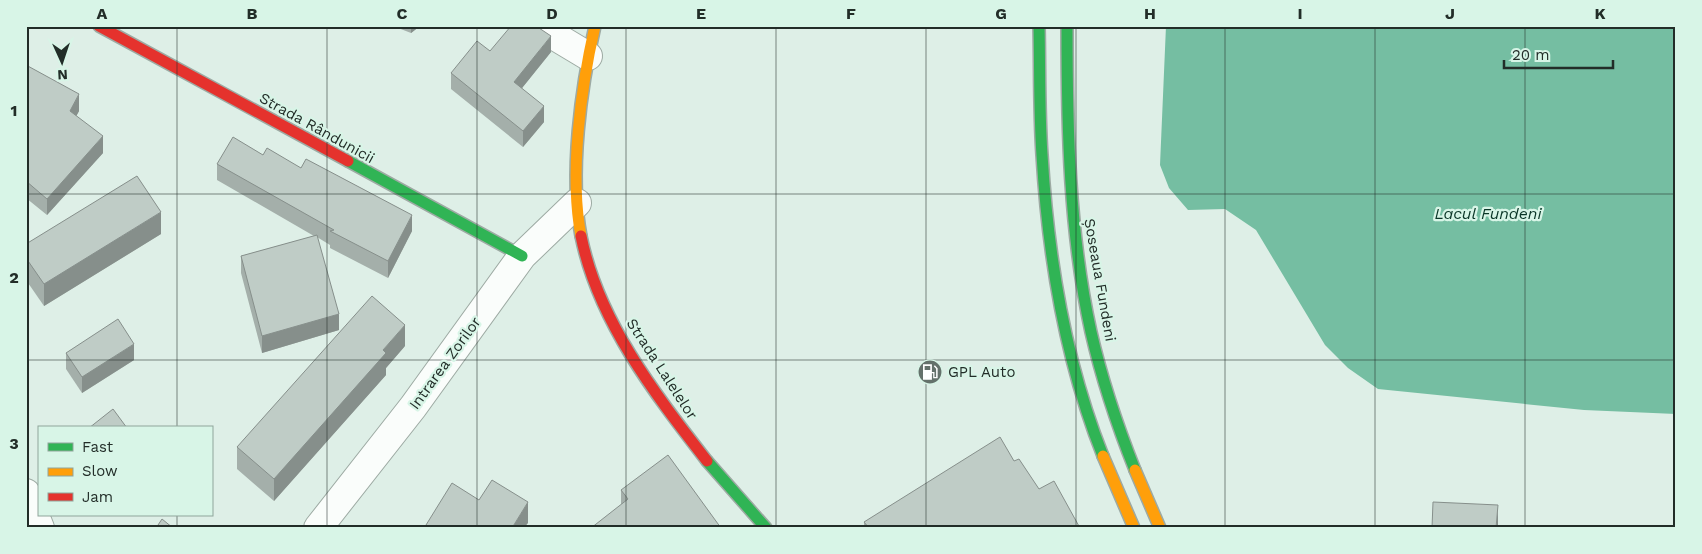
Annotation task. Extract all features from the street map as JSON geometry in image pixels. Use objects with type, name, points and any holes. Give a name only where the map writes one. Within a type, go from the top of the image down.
[{"type":"street","name":"Strada Rândunicii","points":[[98,26],[522,256]]},
{"type":"street","points":[[538,26],[588,56]]},
{"type":"street","name":"Strada Lalelelor","points":[[595,26],[588,56],[576,165],[577,203],[583,244],[592,271],[605,305],[627,348],[654,388],[712,467],[766,528]]},
{"type":"street","points":[[1039,26],[1043,171],[1055,274],[1083,396],[1103,456],[1134,528]]},
{"type":"street","name":"Șoseaua Fundeni","points":[[1067,26],[1071,191],[1086,300],[1106,388],[1126,448],[1160,528]]},
{"type":"street","name":"Intrarea Zorilor","points":[[318,528],[413,407],[522,256],[577,203]]},
{"type":"street","points":[[26,493],[40,528]]},
{"type":"water","name":"Lacul Fundeni","points":[[1166,26],[1676,26],[1676,414],[1584,410],[1378,389],[1348,368],[1325,345],[1256,230],[1225,209],[1188,210],[1169,188],[1160,165]]},
{"type":"building","points":[[511,26],[536,26],[551,36],[514,82],[544,106],[523,131],[451,73],[477,41],[490,51]]},
{"type":"building","points":[[26,65],[79,94],[70,111],[103,136],[47,199],[26,181]]},
{"type":"building","points":[[233,137],[263,155],[267,148],[301,168],[306,159],[412,215],[388,261],[330,231],[334,230],[217,164]]},
{"type":"building","points":[[137,176],[161,212],[44,284],[26,258],[26,244]]},
{"type":"building","points":[[317,235],[339,314],[262,336],[241,256]]},
{"type":"building","points":[[372,296],[405,325],[383,350],[386,353],[274,479],[237,447]]},
{"type":"building","points":[[118,319],[134,344],[82,377],[66,353]]},
{"type":"building","points":[[113,409],[126,426],[92,426]]},
{"type":"building","points":[[1000,437],[1014,461],[1019,459],[1039,489],[1054,481],[1080,528],[869,528],[864,522]]},
{"type":"building","points":[[668,455],[721,528],[591,528],[628,499],[621,490]]},
{"type":"building","points":[[492,480],[528,502],[512,528],[431,528],[426,525],[452,483],[479,500]]},
{"type":"building","points":[[1433,502],[1498,505],[1496,528],[1432,528]]},
{"type":"building","points":[[162,519],[173,528],[156,528]]},
{"type":"traffic: fast","points":[[1039,26],[1042,155],[1054,270],[1060,308],[1078,383],[1103,456]]},
{"type":"traffic: fast","points":[[1067,26],[1069,141],[1078,256],[1095,350],[1116,419],[1135,470]]},
{"type":"traffic: fast","points":[[348,161],[522,256]]},
{"type":"traffic: fast","points":[[707,461],[766,528]]},
{"type":"traffic: slow","points":[[581,236],[576,186],[576,158],[581,103],[595,26]]},
{"type":"traffic: slow","points":[[1103,456],[1134,528]]},
{"type":"traffic: slow","points":[[1135,470],[1160,528]]},
{"type":"traffic: jam","points":[[99,26],[348,161]]},
{"type":"traffic: jam","points":[[581,236],[589,267],[615,327],[649,383],[707,461]]},
{"type":"place","name":"GPL Auto","points":[[930,372]]}]
